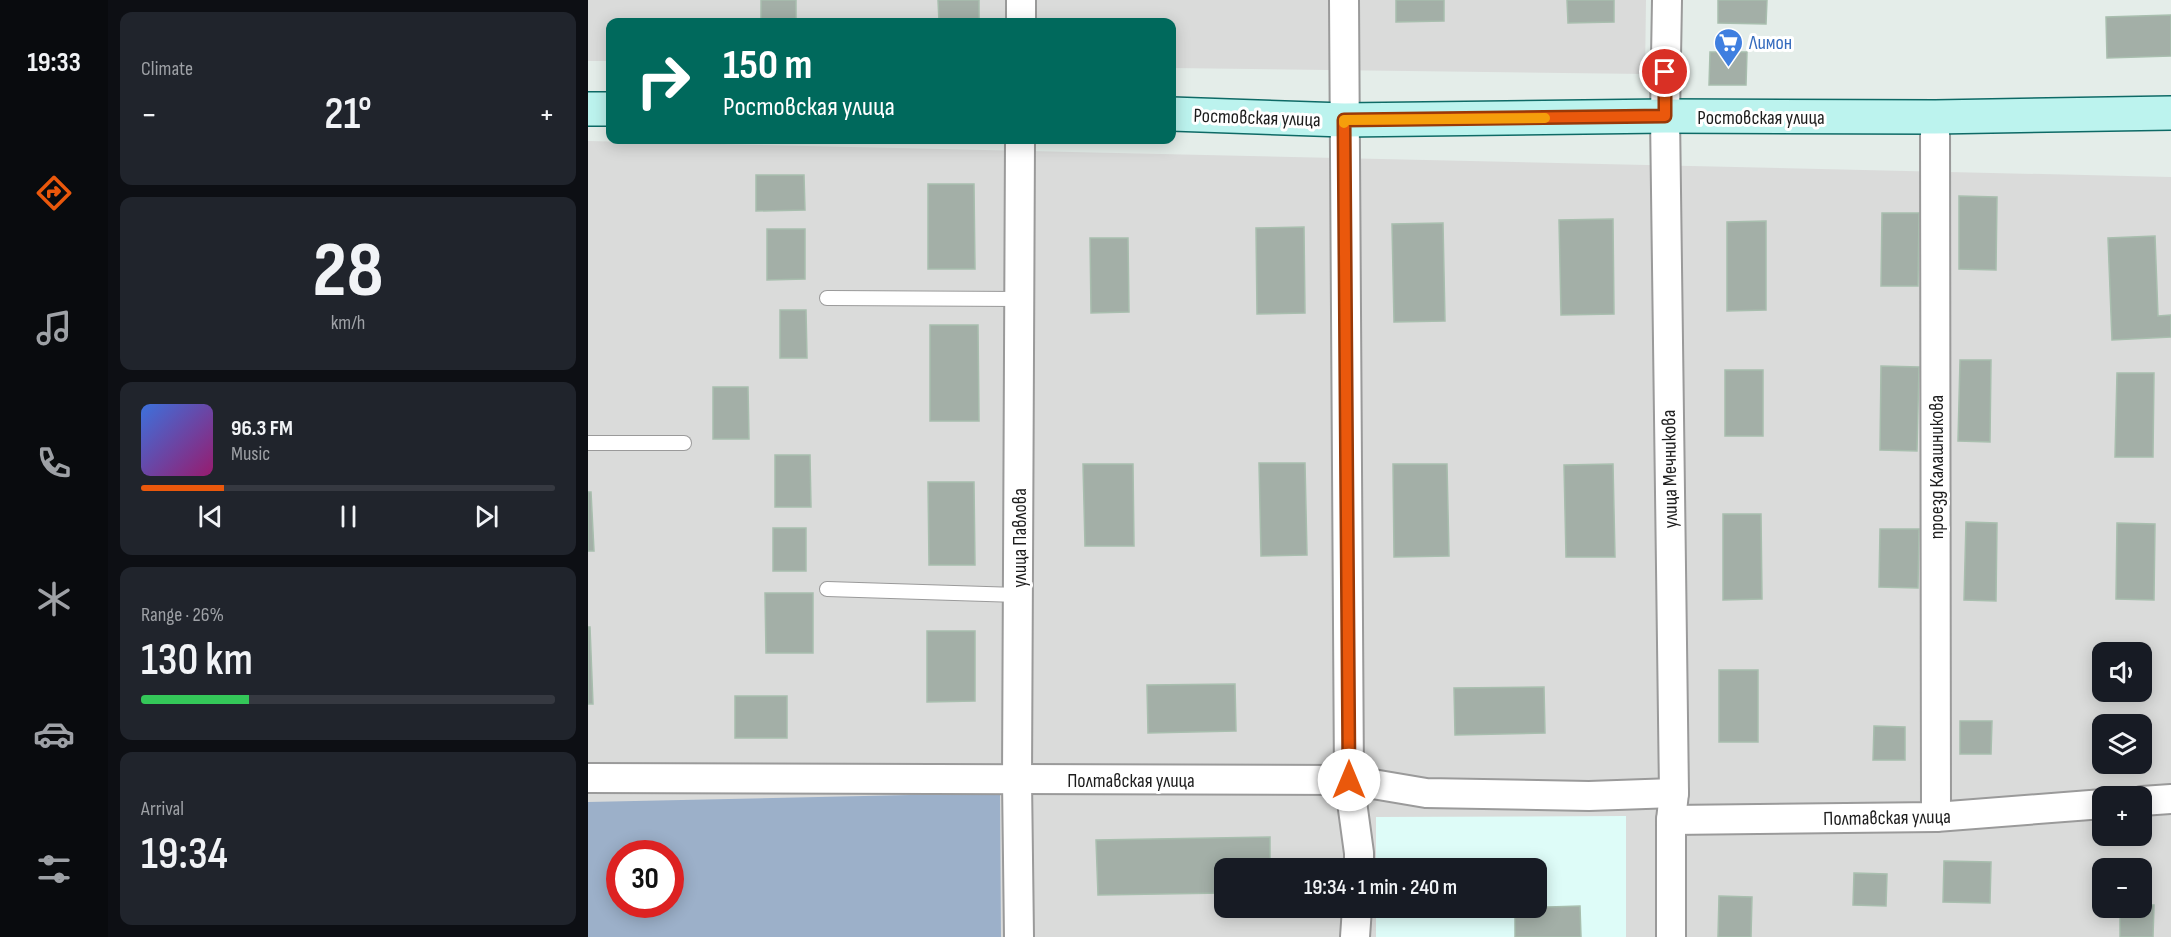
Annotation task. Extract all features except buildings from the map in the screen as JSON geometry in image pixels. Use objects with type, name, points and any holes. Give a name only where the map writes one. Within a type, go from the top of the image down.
[{"type":"street","points":[[1021,0],[1021,18]]},
{"type":"street","points":[[1344,0],[1349,780],[1359,858]]},
{"type":"street","name":"улица Мечникова","points":[[1667,0],[1665,116],[1672,807],[1671,937]]},
{"type":"street","points":[[588,109],[606,109]]},
{"type":"street","name":"Ростовская улица","points":[[1176,114],[1344,120],[1665,116],[1935,117],[2171,112]]},
{"type":"street","name":"проезд Калашникова","points":[[1935,117],[1936,817]]},
{"type":"street","name":"улица Павлова","points":[[1019,937],[1017,780],[1020,144]]},
{"type":"street","name":"Полтавская улица","points":[[588,778],[1349,780],[1426,793],[1589,796],[1672,807],[1936,817],[2092,805]]},
{"type":"street","points":[[2152,800],[2171,799]]},
{"type":"street","points":[[1355,937],[1356,918]]},
{"type":"lane","points":[[827,298],[1020,299]]},
{"type":"lane","points":[[588,443],[684,443]]},
{"type":"lane","points":[[828,589],[1018,595]]},
{"type":"shaded area","points":[[588,0],[1646,0],[1645,74],[1176,68],[1176,18],[606,18],[606,61],[588,61]]},
{"type":"shaded area","points":[[588,141],[606,141],[606,144],[720,144],[2171,177],[2171,937],[588,937]]},
{"type":"shaded area","points":[[1000,793],[1001,937],[588,937],[588,802]]},
{"type":"shaded area","points":[[1626,816],[1626,937],[1376,937],[1376,918],[1547,918],[1547,858],[1376,858],[1376,817]]},
{"type":"slow traffic","points":[[1344,123],[1344,120],[1545,118]]},
{"type":"place","name":"Лимон","points":[[1728,68]]},
{"type":"route","points":[[1349,780],[1344,120],[1665,116],[1665,72]]}]
